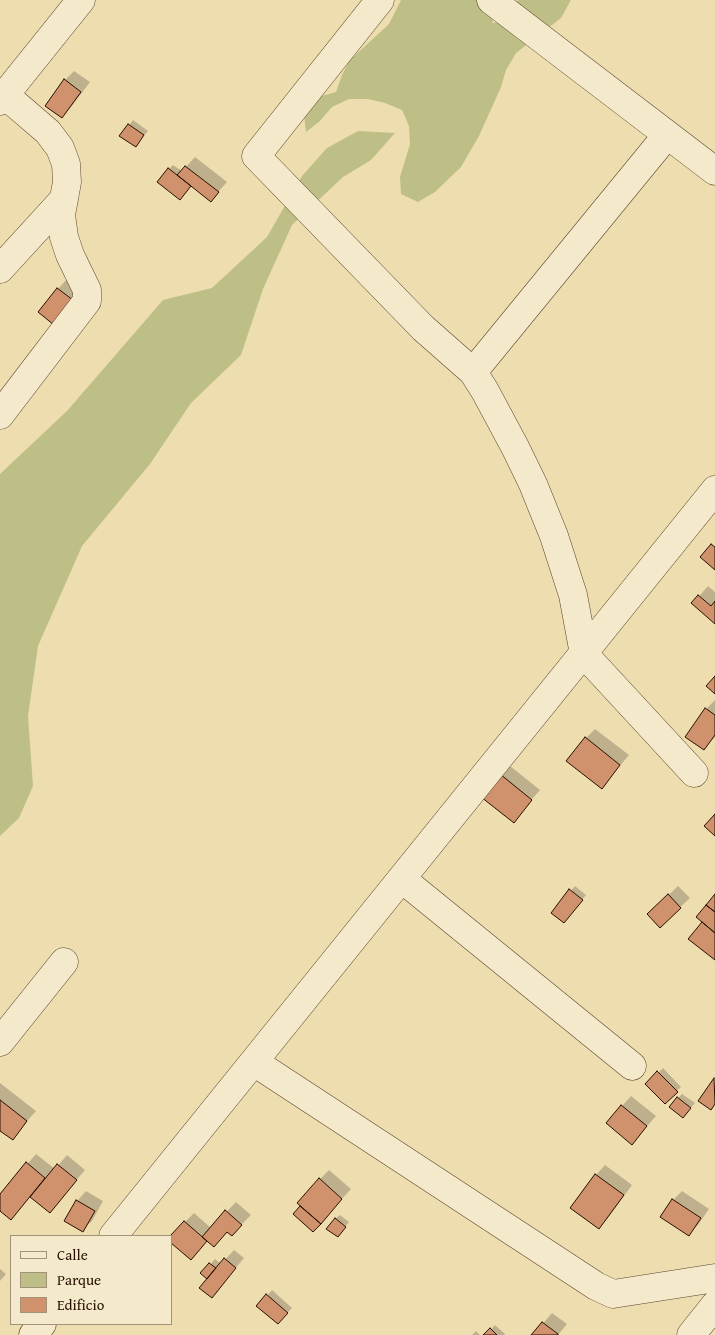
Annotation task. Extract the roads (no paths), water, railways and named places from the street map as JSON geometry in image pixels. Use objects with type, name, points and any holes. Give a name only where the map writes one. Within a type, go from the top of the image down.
[{"type":"street","points":[[0,416],[87,301],[88,290],[70,255],[64,237],[61,215],[67,182],[66,164],[60,148],[48,132],[3,98],[81,0]]},
{"type":"street","points":[[380,0],[256,156],[423,328],[473,372],[486,391],[515,447],[533,484],[554,536],[573,595],[584,654],[694,773]]},
{"type":"street","points":[[491,0],[715,171]]},
{"type":"street","points":[[473,372],[667,135]]},
{"type":"street","points":[[0,269],[64,199]]},
{"type":"street","points":[[114,1235],[715,490]]},
{"type":"street","points":[[402,879],[632,1066]]},
{"type":"street","points":[[0,1042],[64,962]]},
{"type":"street","points":[[254,1062],[596,1286],[613,1294],[715,1278]]},
{"type":"street","points":[[691,1335],[715,1305]]},
{"type":"street","points":[[33,1335],[41,1325]]}]
